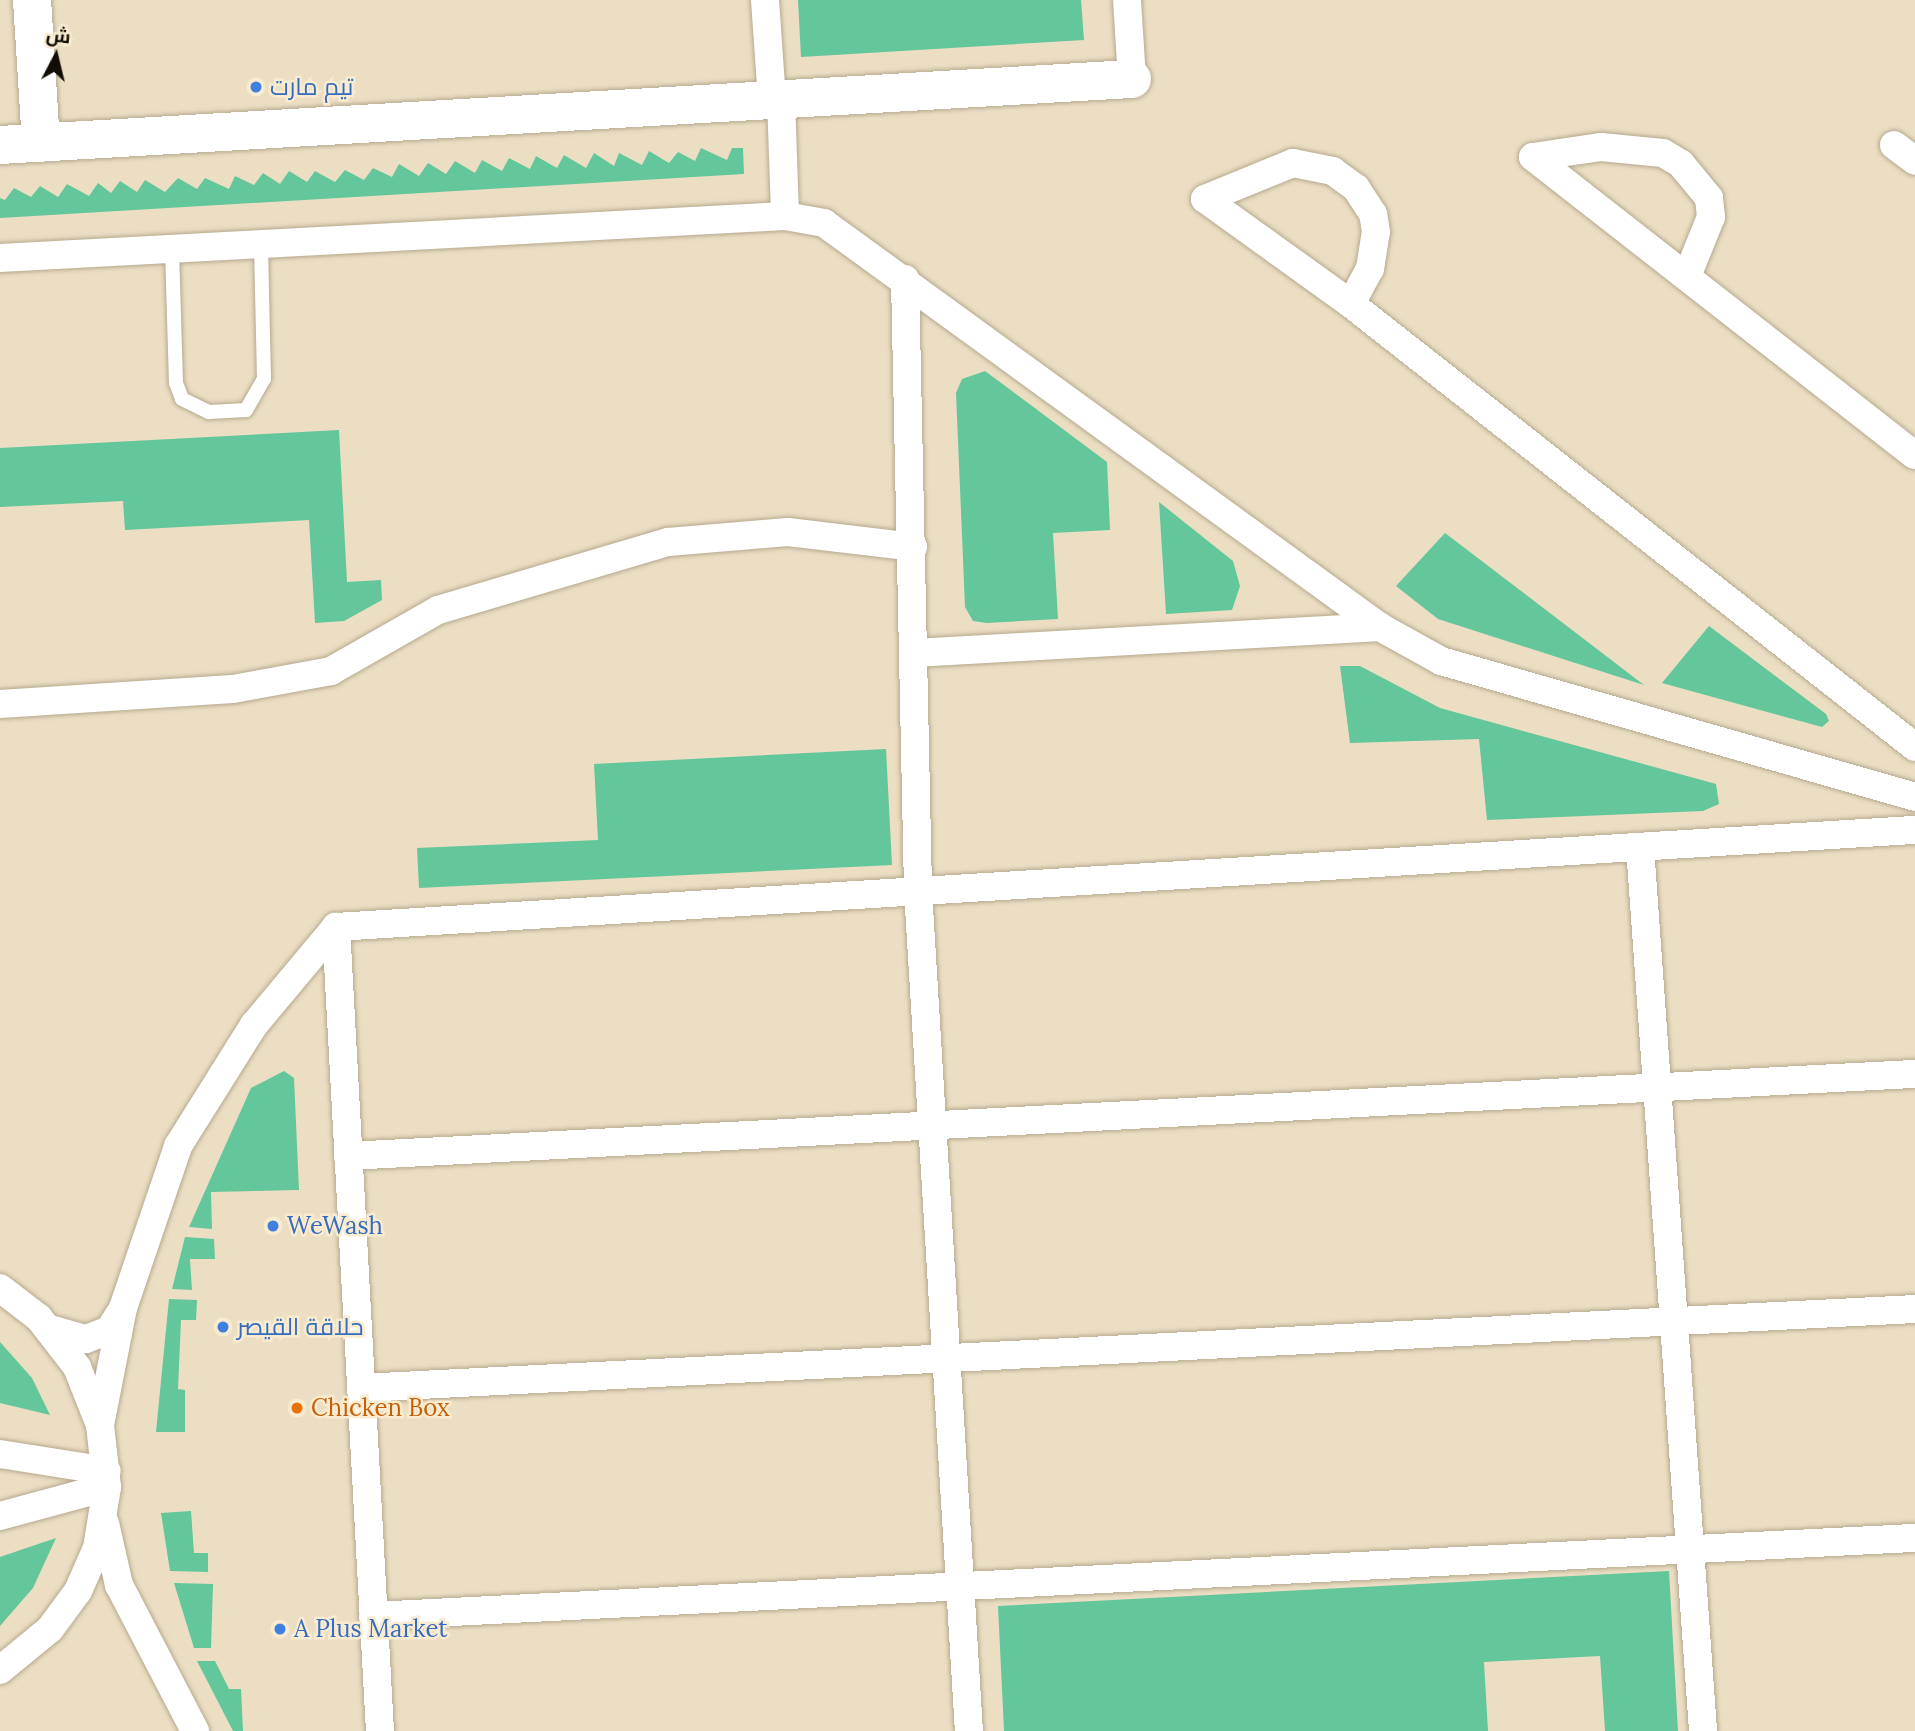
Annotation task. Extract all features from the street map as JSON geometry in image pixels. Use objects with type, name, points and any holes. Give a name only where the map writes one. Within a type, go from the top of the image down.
[{"type":"street","points":[[32,0],[41,143]]},
{"type":"street","points":[[765,0],[785,216]]},
{"type":"street","points":[[0,145],[1132,79],[1127,0]]},
{"type":"street","points":[[1915,141],[1894,145],[1915,161]]},
{"type":"street","points":[[1686,276],[1711,217],[1709,198],[1681,164],[1663,153],[1601,147],[1533,157],[1915,455]]},
{"type":"street","points":[[1351,304],[1370,269],[1376,232],[1373,214],[1356,188],[1333,171],[1293,163],[1205,199],[1351,304],[1915,747]]},
{"type":"street","points":[[0,258],[785,216],[843,232],[1380,628],[1441,661],[1915,797]]},
{"type":"street","points":[[905,279],[914,547],[918,891],[969,1731]]},
{"type":"street","points":[[0,704],[233,689],[331,671],[438,610],[668,542],[788,533],[914,547]]},
{"type":"street","points":[[914,653],[1380,628]]},
{"type":"street","points":[[100,1424],[123,1308],[178,1146],[254,1025],[336,927],[1915,830]]},
{"type":"street","points":[[1640,847],[1671,1321],[1691,1549],[1703,1731]]},
{"type":"street","points":[[336,927],[380,1731]]},
{"type":"street","points":[[348,1156],[1915,1074]]},
{"type":"street","points":[[0,1288],[50,1329],[74,1339],[98,1336],[123,1308]]},
{"type":"street","points":[[361,1388],[1915,1309]]},
{"type":"street","points":[[50,1329],[84,1381],[100,1424],[107,1479],[104,1517],[85,1577],[65,1610]]},
{"type":"street","points":[[0,1454],[107,1479]]},
{"type":"street","points":[[0,1516],[107,1479]]},
{"type":"street","points":[[104,1517],[119,1585],[135,1621],[195,1731]]},
{"type":"street","points":[[373,1616],[1915,1538]]},
{"type":"street","points":[[0,1670],[65,1610],[86,1597],[110,1597],[135,1621]]},
{"type":"lane","points":[[172,249],[176,383],[182,399],[209,412],[246,410],[264,379],[261,244]]},
{"type":"green space","points":[[798,0],[1081,0],[1084,40],[801,57]]},
{"type":"green space","points":[[701,148],[727,160],[732,148],[743,148],[744,174],[0,218],[0,198],[5,200],[14,188],[31,197],[40,186],[58,197],[67,184],[89,196],[98,183],[111,193],[120,181],[137,192],[145,180],[165,192],[178,178],[197,189],[205,178],[229,189],[235,176],[254,185],[263,173],[280,184],[289,171],[307,182],[315,171],[335,182],[345,170],[364,180],[373,168],[392,177],[399,164],[419,176],[428,163],[446,174],[455,161],[475,173],[482,160],[502,171],[509,158],[530,169],[536,156],[557,168],[564,155],[586,168],[594,153],[614,166],[619,153],[642,165],[649,151],[669,163],[678,152],[695,161]]},
{"type":"green space","points":[[985,371],[1107,462],[1110,530],[1053,533],[1058,619],[987,623],[973,621],[965,607],[956,393],[962,379]]},
{"type":"green space","points":[[339,430],[347,582],[381,580],[382,600],[344,621],[315,623],[309,520],[125,530],[123,501],[0,507],[0,448]]},
{"type":"green space","points":[[1159,502],[1233,561],[1240,586],[1232,610],[1166,614]]},
{"type":"green space","points":[[1445,533],[1644,685],[1438,619],[1396,586]]},
{"type":"green space","points":[[1709,626],[1826,714],[1829,721],[1822,727],[1662,683]]},
{"type":"green space","points":[[1340,666],[1360,666],[1440,708],[1716,784],[1719,804],[1703,811],[1487,820],[1479,739],[1350,743]]},
{"type":"green space","points":[[886,749],[892,865],[419,888],[417,848],[598,840],[594,764]]},
{"type":"green space","points":[[284,1071],[294,1078],[299,1190],[211,1192],[212,1229],[189,1227],[251,1088]]},
{"type":"green space","points":[[185,1237],[214,1239],[215,1259],[190,1259],[192,1290],[172,1289]]},
{"type":"green space","points":[[169,1299],[197,1300],[196,1320],[181,1320],[178,1389],[185,1390],[185,1432],[156,1432]]},
{"type":"green space","points":[[0,1342],[32,1378],[50,1415],[0,1403]]},
{"type":"green space","points":[[191,1511],[194,1553],[208,1553],[208,1572],[170,1571],[161,1513]]},
{"type":"green space","points":[[56,1538],[33,1588],[0,1626],[0,1557]]},
{"type":"green space","points":[[1669,1571],[1678,1731],[1605,1731],[1600,1656],[1484,1662],[1488,1731],[1004,1731],[998,1606]]},
{"type":"green space","points":[[174,1583],[213,1584],[211,1648],[194,1648]]},
{"type":"green space","points":[[197,1661],[215,1661],[229,1689],[241,1689],[243,1731],[233,1731]]},
{"type":"place","name":"تيم مارت","points":[[256,87]]},
{"type":"place","name":"WeWash","points":[[273,1226]]},
{"type":"place","name":"حلاقة القيصر","points":[[223,1327]]},
{"type":"place","name":"Chicken Box","points":[[297,1408]]},
{"type":"place","name":"A Plus Market","points":[[280,1629]]}]
